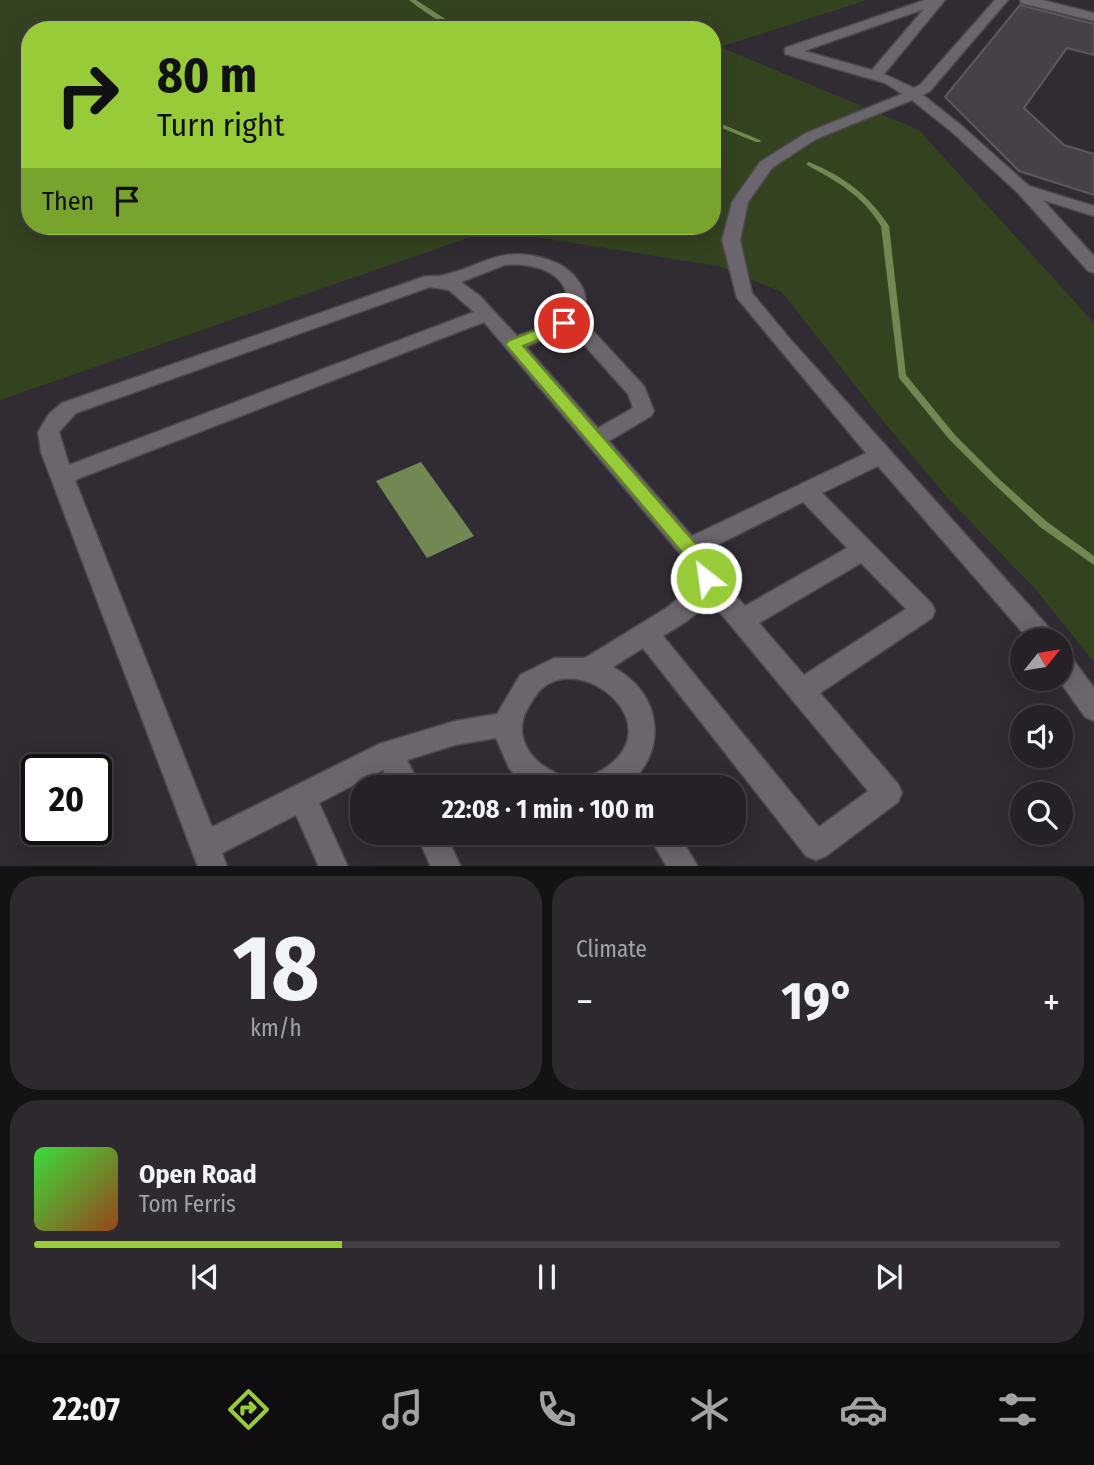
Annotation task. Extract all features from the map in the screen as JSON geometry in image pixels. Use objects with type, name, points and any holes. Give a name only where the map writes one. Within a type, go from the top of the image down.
[{"type":"lane","points":[[875,75],[939,0]]},
{"type":"lane","points":[[939,0],[790,51],[890,80],[913,94],[1024,190],[1094,267]]},
{"type":"lane","points":[[1002,0],[925,88],[811,136],[766,165],[740,202],[731,240],[743,294],[1033,628]]},
{"type":"lane","points":[[1026,0],[1094,17]]},
{"type":"lane","points":[[1024,190],[1094,211]]},
{"type":"lane","points":[[446,281],[509,258],[544,264],[562,271],[572,284],[576,299],[574,313],[564,323],[513,345]]},
{"type":"lane","points":[[509,724],[455,733],[389,753],[302,797],[209,856],[64,476],[52,452],[48,432],[55,419],[69,408],[429,281],[446,281],[460,286],[689,548],[706,578],[888,793],[816,846],[646,633]]},
{"type":"lane","points":[[64,476],[487,314]]},
{"type":"lane","points":[[570,318],[636,391],[645,411],[596,439]]},
{"type":"lane","points":[[689,548],[881,455]]},
{"type":"lane","points":[[801,691],[923,611],[806,491]]},
{"type":"lane","points":[[742,620],[863,550]]},
{"type":"lane","points":[[590,668],[696,598],[706,578]]},
{"type":"lane","points":[[532,775],[517,758],[509,737],[509,716],[517,696],[532,681],[551,670],[570,667],[590,668],[609,676],[625,688],[636,704],[642,722],[638,751],[628,775]]},
{"type":"lane","points":[[1073,680],[1094,709]]},
{"type":"lane","points":[[389,753],[400,775]]},
{"type":"lane","points":[[302,797],[334,866]]},
{"type":"lane","points":[[436,845],[447,866]]},
{"type":"lane","points":[[669,845],[684,866]]},
{"type":"shaded area","points":[[0,0],[867,0],[721,47],[721,21],[21,21],[21,235],[477,235],[0,400]]},
{"type":"shaded area","points":[[721,47],[919,130],[1094,323],[1094,662],[1073,636],[1073,628],[1067,628],[1037,591],[948,498],[883,421],[782,292],[719,266],[523,235],[721,235]]},
{"type":"shaded area","points":[[421,462],[474,536],[427,558],[376,481]]},
{"type":"building","points":[[1020,5],[1094,24],[1094,55],[1067,48],[1024,108],[1064,145],[1094,154],[1094,195],[1019,171],[945,97]]},
{"type":"waterway","points":[[412,0],[445,21]]},
{"type":"waterway","points":[[721,126],[758,141]]},
{"type":"waterway","points":[[809,164],[843,182],[861,196],[885,226],[902,376],[952,437],[996,481],[1043,524],[1094,561]]},
{"type":"route","points":[[564,323],[513,345],[689,548],[706,578]]}]
